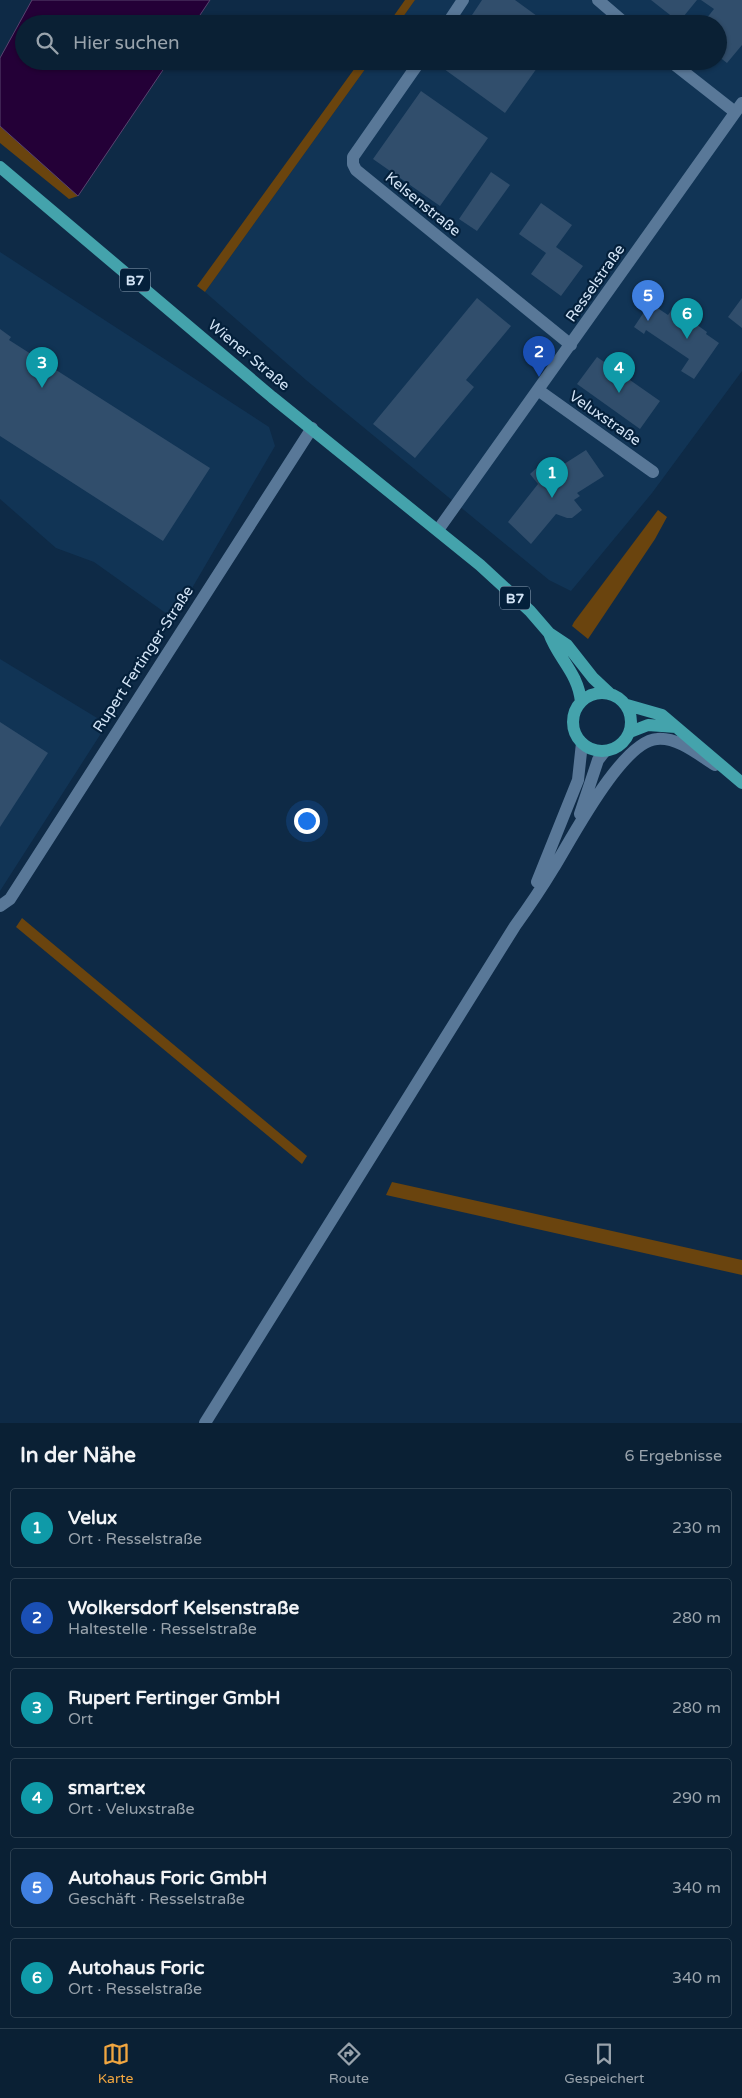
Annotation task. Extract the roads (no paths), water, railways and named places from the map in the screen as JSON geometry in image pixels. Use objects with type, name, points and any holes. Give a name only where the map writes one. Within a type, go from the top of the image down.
[{"type":"main road","name":"Wiener Straße","points":[[0,167],[272,397],[480,565],[530,611],[549,633]]},
{"type":"main road","name":"B7","points":[[549,633],[568,645],[593,678],[609,693],[627,705],[662,715],[740,781]]},
{"type":"main road","name":"B7","points":[[549,633],[557,650],[575,677],[581,702]]},
{"type":"main road","points":[[609,693],[596,693],[581,702],[573,720],[575,732],[582,743],[597,750],[605,751],[622,743],[630,732],[632,719],[627,705]]},
{"type":"main road","points":[[630,732],[648,725],[678,728]]},
{"type":"street","points":[[453,15],[463,0]]},
{"type":"street","points":[[598,0],[616,15]]},
{"type":"street","name":"Kelsenstraße","points":[[414,70],[353,157],[353,164],[356,170],[571,345]]},
{"type":"street","points":[[683,70],[739,108]]},
{"type":"street","name":"Resselstraße","points":[[438,530],[739,108]]},
{"type":"street","name":"Veluxstraße","points":[[538,390],[653,472]]},
{"type":"street","name":"Rupert Fertinger-Straße","points":[[0,906],[10,899],[312,428]]},
{"type":"street","points":[[205,1423],[515,926],[552,871],[577,826],[628,757],[650,740],[658,739],[675,742],[740,781]]},
{"type":"street","points":[[515,926],[552,850],[572,800],[581,769],[582,743]]},
{"type":"street","points":[[577,826],[598,760],[605,751]]},
{"type":"place","name":"Autohaus Foric GmbH","points":[[648,321]]},
{"type":"place","name":"Autohaus Foric","points":[[687,339]]},
{"type":"place","name":"Wolkersdorf Kelsenstraße","points":[[539,377]]},
{"type":"place","name":"Rupert Fertinger GmbH","points":[[42,388]]},
{"type":"place","name":"smart:ex","points":[[619,393]]},
{"type":"place","name":"Velux","points":[[552,498]]}]
